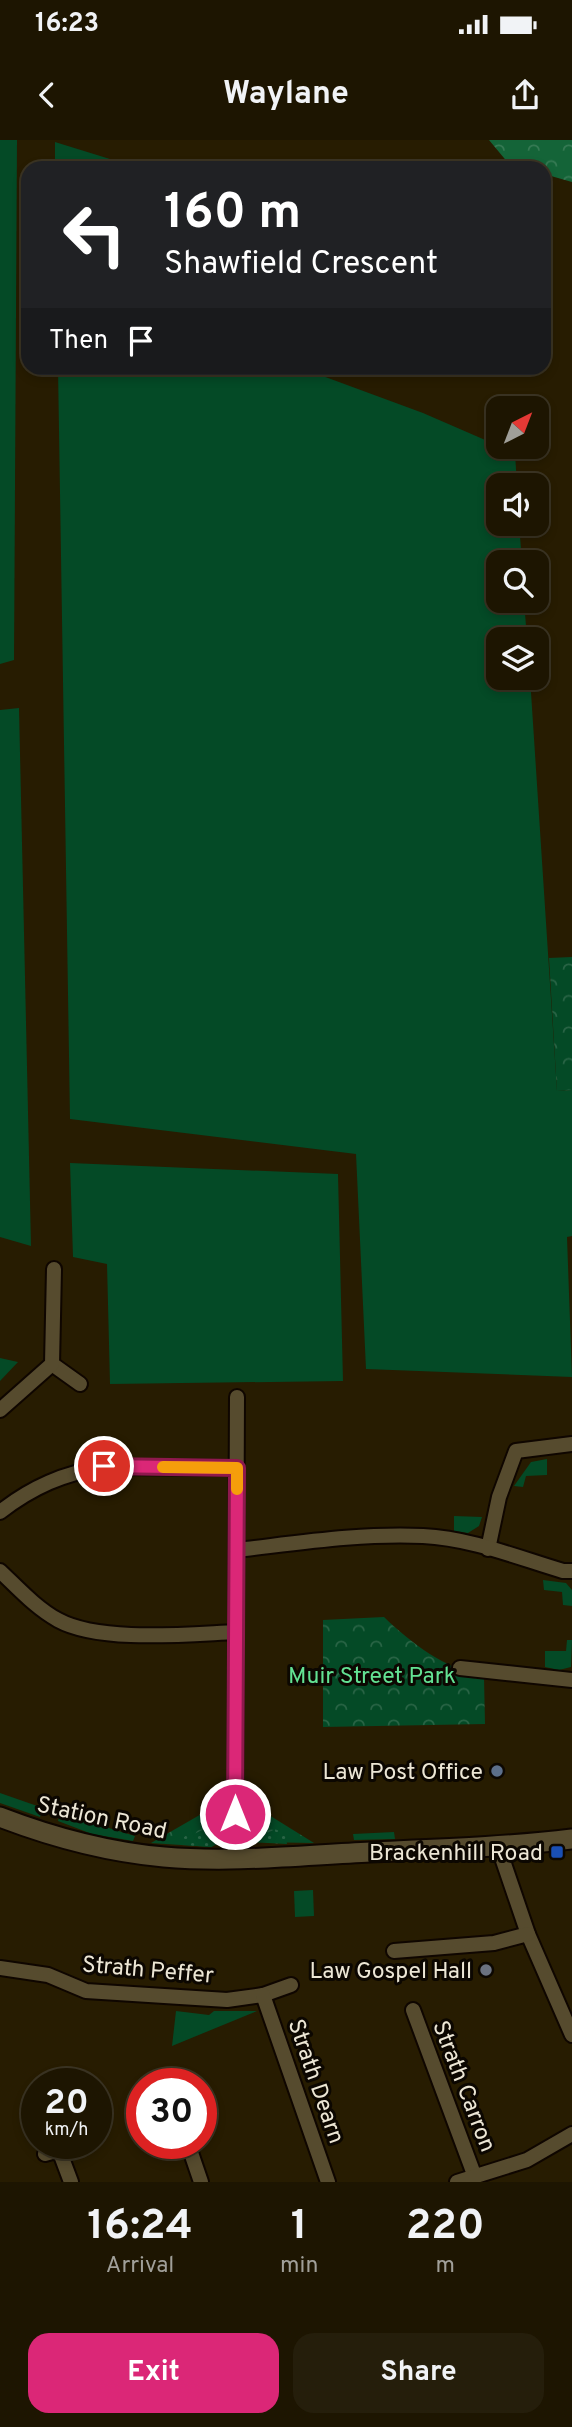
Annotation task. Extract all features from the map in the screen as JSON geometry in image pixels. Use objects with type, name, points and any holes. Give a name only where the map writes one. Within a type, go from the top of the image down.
[{"type":"main road","name":"Station Road","points":[[0,1817],[40,1832],[164,1857],[235,1858],[498,1846],[572,1839]]},
{"type":"street","points":[[0,1410],[52,1364],[54,1269]]},
{"type":"street","points":[[52,1364],[80,1384]]},
{"type":"street","points":[[235,1858],[237,1397]]},
{"type":"street","points":[[488,1549],[499,1497],[516,1451],[572,1444]]},
{"type":"street","points":[[0,1512],[44,1483],[104,1466],[237,1468]]},
{"type":"street","points":[[237,1550],[365,1536],[414,1536],[488,1549],[563,1571],[572,1571]]},
{"type":"street","points":[[0,1571],[48,1614],[80,1629],[103,1633],[236,1632]]},
{"type":"street","points":[[460,1668],[572,1680]]},
{"type":"street","points":[[498,1846],[528,1934],[571,2030]]},
{"type":"street","points":[[394,1951],[494,1943],[528,1934]]},
{"type":"street","name":"Strath Peffer","points":[[0,1968],[48,1975],[86,1991],[227,2000],[264,1995],[291,1985]]},
{"type":"street","name":"Strath Dearn","points":[[264,1995],[328,2182]]},
{"type":"street","name":"Strath Carron","points":[[412,2010],[475,2178]]},
{"type":"street","points":[[457,2182],[527,2160],[572,2133]]},
{"type":"street","points":[[62,2159],[71,2182]]},
{"type":"street","points":[[193,2159],[201,2182]]},
{"type":"green space","points":[[0,140],[17,140],[14,660],[0,664]]},
{"type":"green space","points":[[489,140],[572,140],[572,182],[551,176],[551,161],[506,161]]},
{"type":"green space","points":[[55,142],[116,161],[55,161]]},
{"type":"green space","points":[[58,375],[320,375],[423,413],[486,440],[486,459],[515,459],[516,473],[486,473],[486,536],[520,536],[521,550],[486,550],[486,613],[525,613],[526,627],[486,627],[486,690],[531,690],[557,1091],[572,1090],[572,1236],[567,1237],[572,1377],[366,1369],[356,1154],[70,1119]]},
{"type":"green space","points":[[19,708],[31,1246],[0,1237],[0,710]]},
{"type":"green space","points":[[572,957],[572,1090],[557,1091],[549,958]]},
{"type":"green space","points":[[70,1163],[338,1174],[343,1381],[110,1384],[107,1264],[73,1257]]},
{"type":"green space","points":[[0,1358],[18,1362],[0,1381]]},
{"type":"green space","points":[[547,1459],[547,1475],[526,1476],[523,1487],[514,1486],[531,1462]]},
{"type":"green space","points":[[454,1516],[482,1517],[479,1526],[468,1533],[454,1531]]},
{"type":"green space","points":[[543,1580],[566,1583],[572,1590],[572,1606],[563,1605],[562,1592],[544,1590]]},
{"type":"green space","name":"Muir Street Park","points":[[384,1617],[430,1654],[456,1668],[484,1678],[485,1724],[323,1727],[323,1620]]},
{"type":"green space","points":[[567,1640],[572,1640],[571,1667],[559,1670],[545,1667],[545,1651],[566,1651]]},
{"type":"green space","points":[[0,1793],[43,1808],[40,1817],[0,1803]]},
{"type":"green space","points":[[224,1801],[225,1835],[221,1842],[211,1847],[151,1843]]},
{"type":"green space","points":[[248,1802],[314,1843],[250,1842],[247,1833]]},
{"type":"green space","points":[[60,1813],[135,1836],[133,1841],[92,1834],[58,1821]]},
{"type":"green space","points":[[259,1821],[268,1833],[275,1829],[285,1834],[287,1844],[250,1842],[247,1833]]},
{"type":"green space","points":[[215,1824],[225,1830],[221,1842],[211,1847],[184,1845],[184,1837],[191,1832],[194,1834]]},
{"type":"green space","points":[[394,1832],[395,1839],[354,1840],[353,1834]]},
{"type":"green space","points":[[313,1890],[314,1916],[295,1917],[294,1891]]},
{"type":"green space","points":[[176,2011],[209,2015],[214,2011],[257,2011],[172,2046]]},
{"type":"slow traffic","points":[[163,1467],[237,1468],[237,1489]]},
{"type":"place","name":"Law Post Office","points":[[497,1771]]},
{"type":"place","name":"Brackenhill Road","points":[[557,1852]]},
{"type":"place","name":"Law Gospel Hall","points":[[486,1970]]},
{"type":"route","points":[[104,1466],[237,1468],[235,1814]]}]
